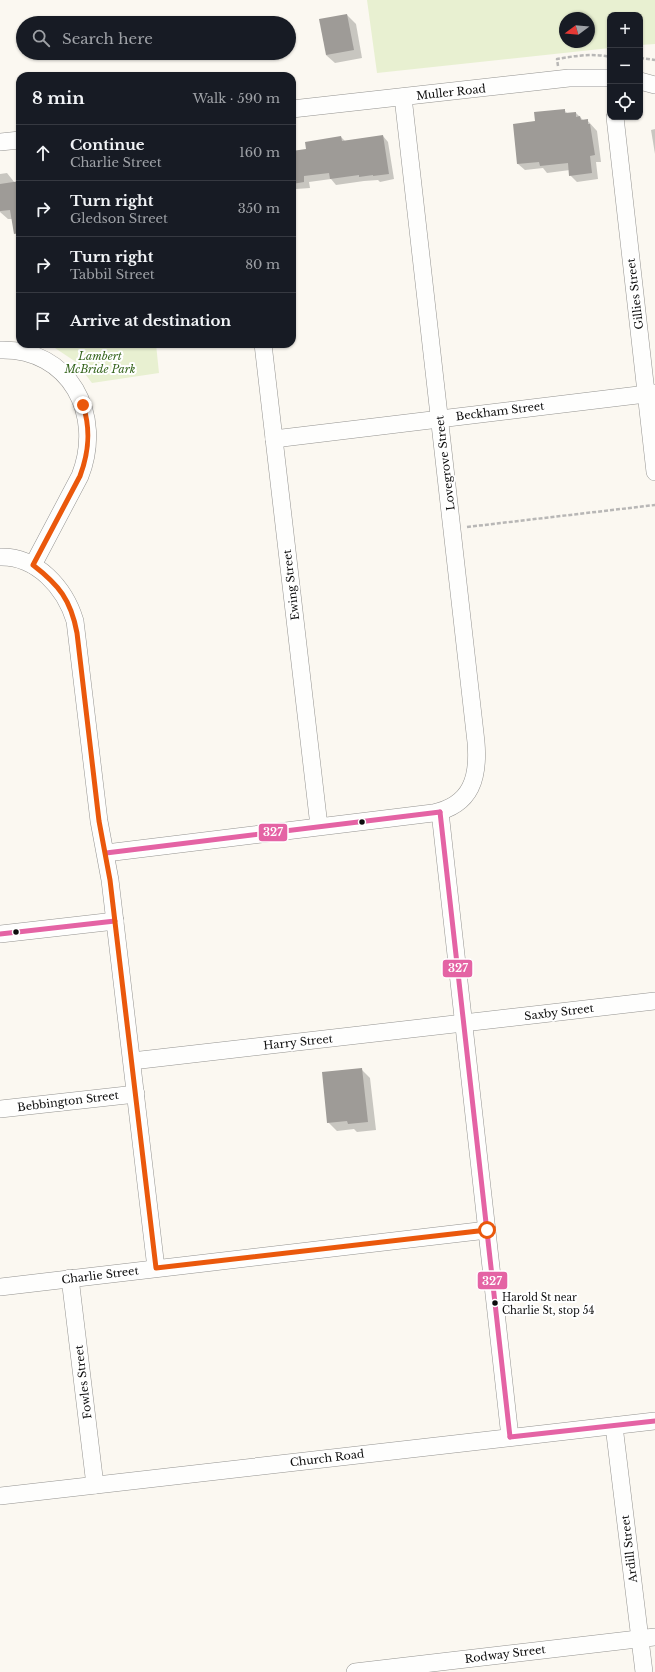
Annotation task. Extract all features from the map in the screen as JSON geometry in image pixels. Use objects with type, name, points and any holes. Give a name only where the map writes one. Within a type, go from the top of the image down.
[{"type":"street","name":"Muller Road","points":[[296,109],[569,78],[607,78]]},
{"type":"street","points":[[643,82],[655,85]]},
{"type":"street","name":"Lovegrove Street","points":[[403,97],[440,418],[477,761],[472,785],[465,797],[455,805],[440,812]]},
{"type":"street","name":"Gillies Street","points":[[615,120],[651,394],[655,472]]},
{"type":"street","points":[[0,142],[16,140]]},
{"type":"street","name":"Ewing Street","points":[[263,348],[319,826]]},
{"type":"street","points":[[0,350],[26,352],[38,356],[50,363],[71,382],[78,393],[86,416],[88,440],[85,463],[80,476],[33,565]]},
{"type":"street","name":"Beckham Street","points":[[274,439],[651,394]]},
{"type":"street","points":[[0,557],[15,558],[33,565],[60,589],[75,621],[99,821],[106,853],[116,921],[156,1268]]},
{"type":"street","points":[[106,853],[440,812],[510,1437]]},
{"type":"street","points":[[0,934],[116,921]]},
{"type":"street","name":"Saxby Street","points":[[464,1023],[655,1000]]},
{"type":"street","name":"Harry Street","points":[[132,1061],[464,1023]]},
{"type":"street","name":"Bebbington Street","points":[[0,1109],[136,1094]]},
{"type":"street","name":"Charlie Street","points":[[0,1287],[487,1230]]},
{"type":"street","name":"Fowles Street","points":[[70,1278],[95,1485]]},
{"type":"street","name":"Church Road","points":[[0,1496],[655,1421]]},
{"type":"street","name":"Ardill Street","points":[[614,1426],[647,1637],[644,1672]]},
{"type":"street","name":"Rodway Street","points":[[355,1672],[647,1637]]},
{"type":"path","points":[[558,63],[557,59],[571,57],[607,57]]},
{"type":"path","points":[[643,58],[655,60]]},
{"type":"path","points":[[464,527],[655,505]]},
{"type":"green space","points":[[367,0],[655,0],[655,44],[643,45],[643,12],[607,12],[607,48],[377,73]]},
{"type":"green space","name":"Lambert McBride Park","points":[[55,348],[156,348],[159,373],[92,383],[76,362]]},
{"type":"building","points":[[347,14],[354,50],[326,55],[319,19]]},
{"type":"building","points":[[565,109],[565,113],[576,112],[576,117],[580,116],[581,120],[588,119],[595,155],[590,156],[592,173],[569,176],[568,163],[540,166],[539,162],[517,164],[513,124],[535,121],[534,112]]},
{"type":"building","points":[[383,135],[389,174],[359,177],[359,175],[330,179],[329,173],[304,176],[304,182],[296,183],[296,150],[306,149],[305,142],[341,136],[342,141]]},
{"type":"building","points":[[16,182],[16,234],[14,234],[10,210],[0,211],[0,184]]},
{"type":"building","points":[[362,1068],[368,1122],[348,1124],[347,1121],[327,1123],[322,1072]]},
{"type":"transit line","name":"327","points":[[440,812],[510,1437]]},
{"type":"transit line","name":"327","points":[[106,853],[440,812]]},
{"type":"transit line","name":"327","points":[[0,934],[115,921]]},
{"type":"transit line","name":"327","points":[[510,1437],[655,1421]]},
{"type":"place","name":"Harold St near Charlie St, stop 54","points":[[495,1303]]},
{"type":"route","points":[[83,405],[88,428],[88,450],[85,463],[80,476],[33,565],[60,589],[71,609],[75,621],[99,821],[110,880],[156,1268],[487,1230]]}]
